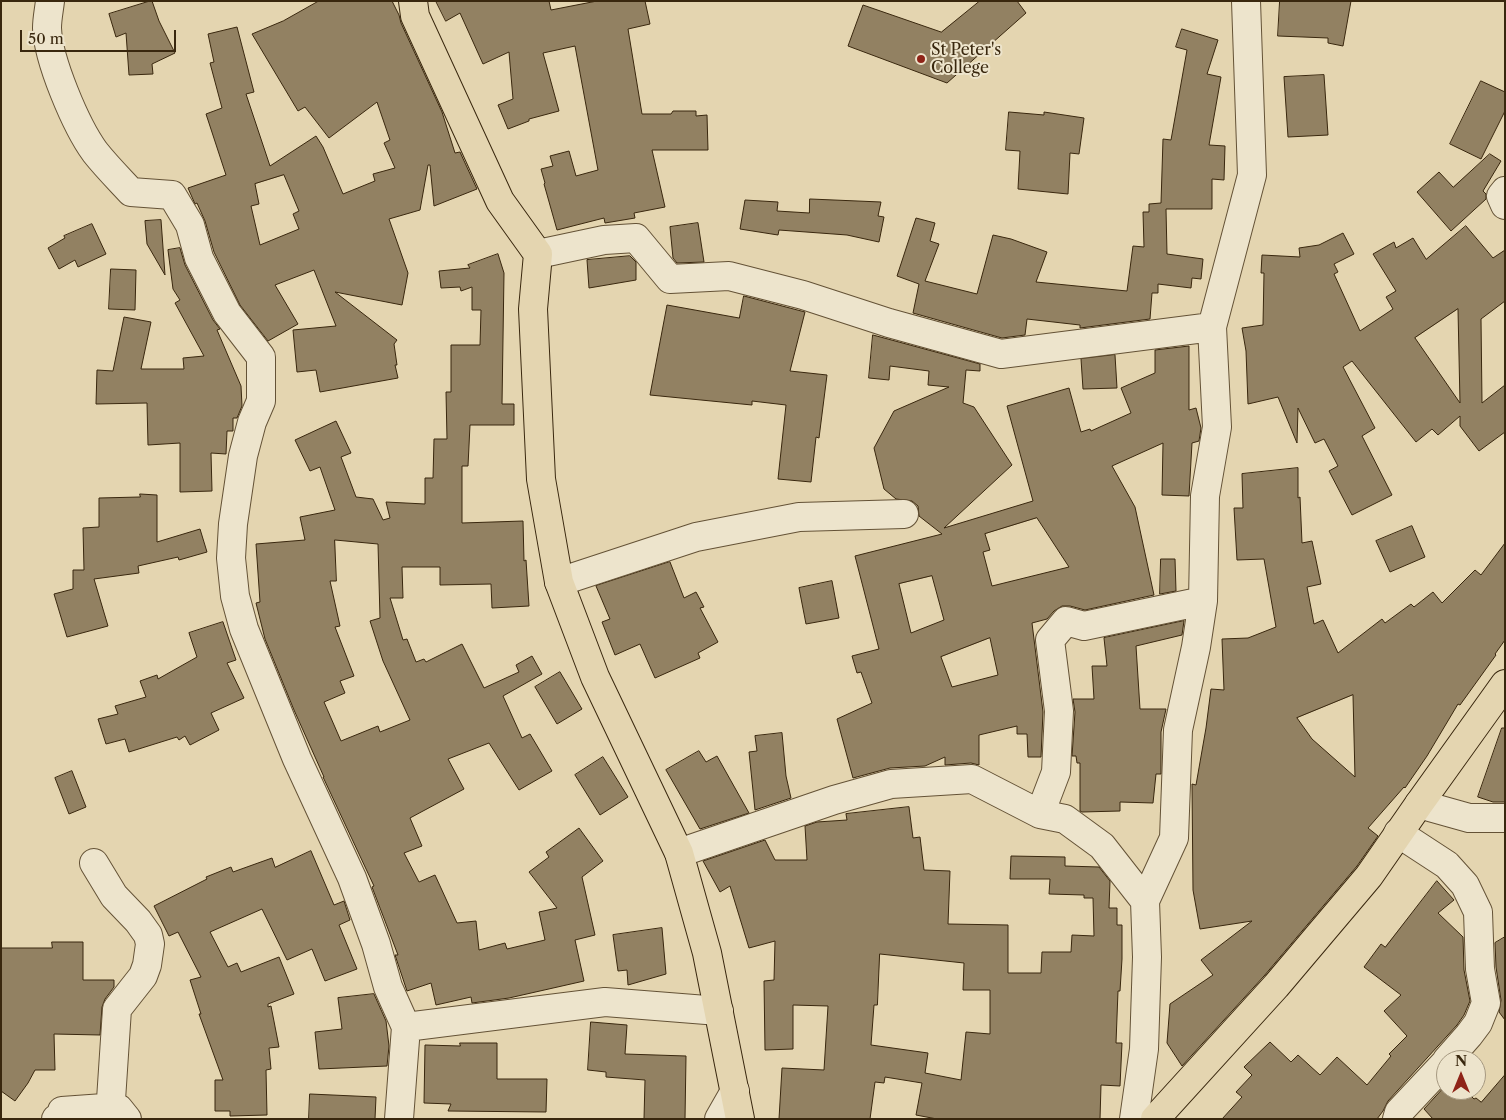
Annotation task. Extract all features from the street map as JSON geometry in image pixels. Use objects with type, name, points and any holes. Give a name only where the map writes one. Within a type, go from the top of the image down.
[{"type":"main road","points":[[413,1],[415,16],[500,201],[538,254],[533,309],[541,479],[559,582],[595,677],[679,852],[707,953],[740,1119]]},
{"type":"main road","points":[[1155,1119],[1276,986],[1363,884],[1505,684]]},
{"type":"street","points":[[50,1],[47,28],[52,55],[66,96],[85,136],[96,153],[131,192],[172,195],[190,225],[199,258],[228,313],[262,357],[261,401],[252,422],[243,456],[233,524],[231,558],[236,596],[244,629],[297,759],[352,878],[376,944],[388,987],[406,1028],[399,1119]]},
{"type":"street","points":[[1134,1119],[1144,1049],[1147,957],[1145,901],[1174,838],[1178,730],[1196,647],[1203,601],[1205,496],[1217,427],[1212,327],[1252,175],[1246,1]]},
{"type":"street","points":[[1505,191],[1501,196],[1505,205]]},
{"type":"street","points":[[538,254],[604,240],[636,238],[670,279],[729,276],[803,295],[889,323],[1001,354],[1212,327]]},
{"type":"street","points":[[559,582],[705,535],[799,517],[904,514]]},
{"type":"street","points":[[1040,814],[1056,772],[1059,711],[1050,640],[1066,621],[1084,626],[1203,601]]},
{"type":"street","points":[[679,852],[834,800],[891,784],[972,779],[1040,814],[1065,819],[1102,846],[1145,901]]},
{"type":"street","points":[[1418,804],[1470,818],[1505,818]]},
{"type":"street","points":[[1398,834],[1447,865],[1465,886],[1478,912],[1480,969],[1486,1002],[1478,1023],[1457,1050]]},
{"type":"street","points":[[62,1118],[62,1111],[116,1113],[111,1100],[117,1009],[142,976],[147,965],[150,944],[148,935],[138,921],[114,896],[94,863]]},
{"type":"street","points":[[406,1028],[605,1002],[719,1011]]},
{"type":"street","points":[[1397,1119],[1399,1112],[1436,1073]]},
{"type":"street","points":[[719,1119],[735,1091]]},
{"type":"building","points":[[152,1],[159,21],[175,53],[152,64],[153,74],[129,75],[126,33],[116,37],[109,14]]},
{"type":"building","points":[[319,1],[392,1],[442,112],[455,153],[460,152],[477,189],[434,206],[430,165],[428,165],[420,210],[389,219],[408,273],[402,305],[335,292],[397,340],[394,344],[398,378],[320,392],[316,370],[297,372],[293,330],[336,326],[314,270],[275,285],[298,324],[268,341],[240,305],[214,252],[205,221],[188,188],[226,175],[206,114],[222,108],[210,63],[214,62],[208,34],[237,27],[254,92],[246,94],[270,166],[316,136],[323,147],[343,194],[375,181],[373,174],[395,168],[384,143],[390,140],[377,102],[329,138],[305,107],[298,111],[252,34],[283,21]],"holes":[[[284,175],[299,211],[293,214],[299,229],[260,245],[251,206],[259,204],[255,184]]]},
{"type":"building","points":[[436,1],[549,1],[551,10],[597,1],[645,1],[650,24],[628,29],[642,114],[671,114],[673,111],[696,111],[696,116],[707,115],[708,150],[652,150],[665,207],[634,213],[635,218],[605,223],[604,218],[557,230],[541,169],[553,166],[550,156],[569,151],[576,176],[598,170],[575,46],[543,53],[559,111],[529,119],[529,121],[508,129],[498,105],[513,99],[509,52],[483,64],[460,13],[446,21]]},
{"type":"building","points":[[980,1],[1017,1],[1026,13],[947,83],[848,46],[863,5],[941,32]]},
{"type":"building","points":[[1280,1],[1351,1],[1343,46],[1328,43],[1328,38],[1278,36]]},
{"type":"building","points":[[1182,29],[1218,40],[1207,74],[1221,77],[1209,145],[1225,146],[1224,180],[1212,179],[1212,209],[1166,209],[1167,254],[1203,259],[1201,279],[1192,278],[1191,288],[1158,284],[1158,293],[1152,293],[1150,319],[1080,328],[1080,325],[1027,319],[1025,335],[1002,338],[913,313],[919,284],[897,276],[916,218],[935,223],[930,241],[939,244],[925,281],[977,294],[993,235],[1011,239],[1047,252],[1036,282],[1127,291],[1133,246],[1144,247],[1143,212],[1149,212],[1149,204],[1161,203],[1163,139],[1171,140],[1187,50],[1176,47]]},
{"type":"building","points":[[1324,75],[1328,135],[1288,137],[1284,77]]},
{"type":"building","points":[[1481,81],[1505,92],[1505,111],[1481,159],[1450,144]]},
{"type":"building","points":[[1009,112],[1044,115],[1044,112],[1084,118],[1079,154],[1070,153],[1068,194],[1018,189],[1020,151],[1006,150]]},
{"type":"building","points":[[1490,154],[1501,161],[1483,191],[1486,194],[1486,199],[1451,231],[1417,192],[1439,172],[1453,187]]},
{"type":"building","points":[[810,199],[881,202],[878,216],[884,217],[879,242],[847,235],[779,230],[778,235],[740,229],[745,200],[778,202],[777,211],[809,213]]},
{"type":"building","points":[[161,220],[165,275],[147,244],[145,221]]},
{"type":"building","points":[[698,223],[704,262],[677,263],[673,258],[670,227]]},
{"type":"building","points":[[92,224],[106,254],[78,267],[75,260],[59,269],[48,248],[65,238],[64,236]]},
{"type":"building","points":[[1466,226],[1493,258],[1505,250],[1505,301],[1481,319],[1482,403],[1505,385],[1505,432],[1479,451],[1460,426],[1460,416],[1438,435],[1432,429],[1416,442],[1352,361],[1343,367],[1375,428],[1362,436],[1392,495],[1352,515],[1329,471],[1338,466],[1324,439],[1315,443],[1298,408],[1297,443],[1278,397],[1248,404],[1246,351],[1242,328],[1263,325],[1264,273],[1261,273],[1262,255],[1300,257],[1299,248],[1319,245],[1343,233],[1354,254],[1334,264],[1338,272],[1334,274],[1360,331],[1393,309],[1386,297],[1396,291],[1373,254],[1394,242],[1396,248],[1413,238],[1426,259]],"holes":[[[1458,309],[1460,403],[1415,338]]]},
{"type":"building","points":[[180,248],[185,265],[213,320],[220,329],[217,330],[241,386],[242,406],[237,418],[233,418],[233,431],[227,431],[226,454],[211,453],[212,491],[180,492],[180,443],[148,445],[147,403],[96,404],[97,370],[113,371],[124,317],[151,322],[141,369],[184,369],[183,358],[204,356],[175,303],[180,300],[173,289],[168,250]]},
{"type":"building","points":[[498,254],[504,273],[502,404],[514,404],[514,425],[470,425],[468,466],[462,466],[462,523],[523,521],[524,561],[526,560],[529,606],[492,608],[491,584],[440,585],[440,567],[402,567],[403,598],[390,598],[403,640],[407,639],[416,662],[424,659],[426,662],[462,644],[484,688],[519,672],[516,665],[532,656],[542,674],[503,696],[522,738],[530,734],[552,771],[519,790],[489,743],[448,759],[464,789],[410,818],[422,846],[404,853],[419,882],[435,875],[457,923],[476,921],[479,950],[505,943],[507,949],[545,940],[539,912],[557,908],[529,872],[549,857],[546,852],[579,828],[603,861],[582,877],[595,935],[575,940],[584,981],[509,998],[472,1003],[471,997],[436,1005],[431,983],[407,991],[395,955],[398,955],[372,887],[374,886],[323,777],[265,639],[256,603],[260,602],[256,544],[305,540],[300,517],[335,510],[320,467],[310,471],[295,440],[336,421],[351,453],[341,457],[356,497],[373,499],[383,520],[390,518],[386,502],[425,504],[425,478],[433,478],[434,439],[447,439],[446,392],[451,392],[451,345],[480,345],[481,310],[472,310],[472,287],[461,291],[460,287],[441,288],[439,271],[470,268],[468,265]],"holes":[[[335,540],[378,544],[380,618],[370,621],[383,661],[410,720],[380,732],[378,726],[341,741],[324,702],[345,693],[340,681],[354,676],[335,627],[340,626],[330,581],[336,581]]]},
{"type":"building","points":[[630,256],[636,262],[636,280],[589,288],[587,260]]},
{"type":"building","points":[[111,269],[136,270],[135,310],[109,309]]},
{"type":"building","points":[[744,296],[805,312],[790,371],[827,375],[819,438],[816,437],[811,482],[778,479],[786,405],[752,401],[752,405],[650,395],[667,305],[739,318]]},
{"type":"building","points":[[873,335],[980,364],[980,371],[966,370],[963,403],[974,407],[1012,465],[944,528],[1033,501],[1007,406],[1069,388],[1081,432],[1090,429],[1091,431],[1131,413],[1121,388],[1155,373],[1155,350],[1189,346],[1189,410],[1196,408],[1201,428],[1199,441],[1192,443],[1189,496],[1162,495],[1163,443],[1112,466],[1135,507],[1154,595],[1085,610],[1062,606],[1047,619],[1032,623],[1043,712],[1041,757],[1028,757],[1027,734],[1017,734],[1017,726],[979,735],[979,765],[971,763],[945,765],[945,757],[925,766],[890,768],[853,778],[837,719],[872,703],[861,672],[857,673],[852,656],[879,649],[855,556],[942,534],[919,516],[918,506],[912,501],[896,499],[884,489],[874,448],[894,411],[949,387],[928,385],[929,371],[890,366],[889,380],[869,378]],"holes":[[[1037,518],[1069,567],[992,586],[983,552],[990,550],[985,534]],[[932,576],[944,620],[911,633],[899,584]],[[990,638],[998,675],[952,687],[941,657]]]},
{"type":"building","points":[[1115,355],[1117,388],[1083,389],[1081,359]]},
{"type":"building","points":[[1298,468],[1298,498],[1300,497],[1302,543],[1312,541],[1321,584],[1307,587],[1314,624],[1323,620],[1338,653],[1382,619],[1385,623],[1411,604],[1414,607],[1433,592],[1442,603],[1475,570],[1481,575],[1505,543],[1505,640],[1460,705],[1458,704],[1427,756],[1405,788],[1368,828],[1378,836],[1357,866],[1264,976],[1182,1066],[1167,1043],[1170,1004],[1213,975],[1201,960],[1252,921],[1200,929],[1193,890],[1192,784],[1196,785],[1211,689],[1224,690],[1222,639],[1248,638],[1276,627],[1264,559],[1237,560],[1234,508],[1243,508],[1242,474]],"holes":[[[1353,695],[1355,777],[1312,739],[1297,718]]]},
{"type":"building","points":[[140,494],[157,495],[157,542],[200,529],[207,552],[179,560],[178,557],[138,566],[139,573],[94,579],[108,626],[67,637],[54,594],[73,589],[73,570],[84,570],[83,528],[99,527],[99,498],[140,497]]},
{"type":"building","points":[[1412,526],[1425,557],[1390,572],[1376,541]]},
{"type":"building","points":[[1161,559],[1175,559],[1176,591],[1160,594]]},
{"type":"building","points":[[670,562],[684,598],[696,592],[704,607],[700,608],[718,642],[698,653],[700,658],[655,678],[640,644],[615,655],[602,622],[610,619],[596,586]]},
{"type":"building","points":[[832,581],[839,618],[806,624],[799,588]]},
{"type":"building","points":[[1184,621],[1182,635],[1136,646],[1140,709],[1166,709],[1161,732],[1161,774],[1156,774],[1153,803],[1120,802],[1120,811],[1080,811],[1080,763],[1077,763],[1076,756],[1072,756],[1075,712],[1073,699],[1094,699],[1092,666],[1107,666],[1104,638]]},
{"type":"building","points":[[223,622],[236,660],[227,663],[244,698],[211,713],[219,730],[190,745],[185,736],[179,740],[177,737],[129,752],[125,739],[106,744],[98,719],[118,714],[115,706],[146,697],[140,681],[157,675],[158,679],[197,657],[189,633]]},
{"type":"building","points":[[560,672],[582,709],[557,724],[535,687]]},
{"type":"building","points":[[1502,728],[1505,728],[1505,802],[1493,802],[1478,797]]},
{"type":"building","points":[[782,733],[786,776],[791,798],[755,810],[749,752],[757,751],[755,736]]},
{"type":"building","points":[[699,751],[706,762],[717,756],[749,813],[700,829],[666,770]]},
{"type":"building","points":[[603,757],[628,797],[600,815],[575,775]]},
{"type":"building","points":[[72,771],[86,807],[69,814],[55,778]]},
{"type":"building","points":[[909,807],[913,838],[920,837],[924,870],[950,871],[948,924],[1008,925],[1008,973],[1041,973],[1042,952],[1071,952],[1072,935],[1094,936],[1093,898],[1084,898],[1084,895],[1049,894],[1050,879],[1010,879],[1011,856],[1065,857],[1065,866],[1099,867],[1110,881],[1109,908],[1117,908],[1117,925],[1122,925],[1122,959],[1120,991],[1118,991],[1116,1043],[1122,1043],[1120,1086],[1101,1085],[1100,1119],[937,1119],[916,1115],[922,1083],[885,1077],[884,1083],[875,1082],[870,1119],[779,1119],[782,1068],[824,1070],[828,1006],[793,1005],[793,1049],[765,1050],[764,981],[774,980],[775,941],[749,948],[730,886],[720,892],[703,861],[765,840],[775,860],[807,860],[805,826],[817,822],[847,820],[846,814]],"holes":[[[880,954],[964,963],[963,990],[990,990],[990,1034],[966,1032],[961,1080],[925,1073],[928,1053],[871,1045],[874,1005],[877,1005]]]},
{"type":"building","points":[[311,851],[334,905],[344,901],[350,920],[339,925],[357,969],[325,981],[312,949],[287,960],[262,909],[210,932],[228,967],[237,963],[241,972],[279,957],[294,994],[268,1004],[268,1007],[271,1006],[279,1047],[269,1048],[271,1069],[266,1070],[267,1115],[230,1116],[230,1111],[215,1111],[215,1080],[223,1080],[199,1014],[201,1014],[190,980],[201,977],[178,932],[169,936],[154,906],[207,879],[206,877],[231,867],[233,872],[272,858],[275,867]]},
{"type":"building","points":[[1437,881],[1454,900],[1438,913],[1463,937],[1464,970],[1470,1001],[1457,1025],[1388,1101],[1377,1119],[1222,1119],[1242,1097],[1236,1092],[1252,1075],[1244,1067],[1270,1042],[1291,1062],[1298,1055],[1320,1075],[1337,1057],[1367,1085],[1391,1056],[1389,1054],[1407,1036],[1384,1011],[1401,995],[1364,967],[1381,944],[1385,947]]},
{"type":"building","points":[[662,928],[666,974],[628,985],[627,970],[618,971],[613,935]]},
{"type":"building","points":[[1505,937],[1505,1020],[1499,1012],[1501,1000],[1496,967],[1495,943]]},
{"type":"building","points":[[52,942],[83,942],[83,980],[114,980],[114,987],[105,999],[102,1007],[100,1035],[54,1034],[55,1070],[35,1070],[15,1101],[1,1091],[1,948],[52,948]]},
{"type":"building","points":[[374,994],[386,1021],[389,1046],[387,1066],[319,1069],[315,1032],[342,1029],[338,998]]},
{"type":"building","points":[[591,1022],[627,1025],[625,1054],[686,1056],[685,1119],[644,1119],[645,1080],[606,1077],[606,1072],[588,1070]]},
{"type":"building","points":[[460,1043],[497,1043],[497,1079],[547,1079],[546,1112],[448,1111],[451,1104],[424,1103],[425,1045],[460,1046]]},
{"type":"building","points":[[1505,1075],[1505,1119],[1433,1119],[1424,1109],[1436,1096],[1436,1100],[1478,1100],[1481,1102],[1486,1100],[1486,1096]]},
{"type":"building","points":[[310,1094],[376,1097],[375,1119],[309,1119]]},
{"type":"place","name":"St Peter's College","points":[[921,59]]}]
